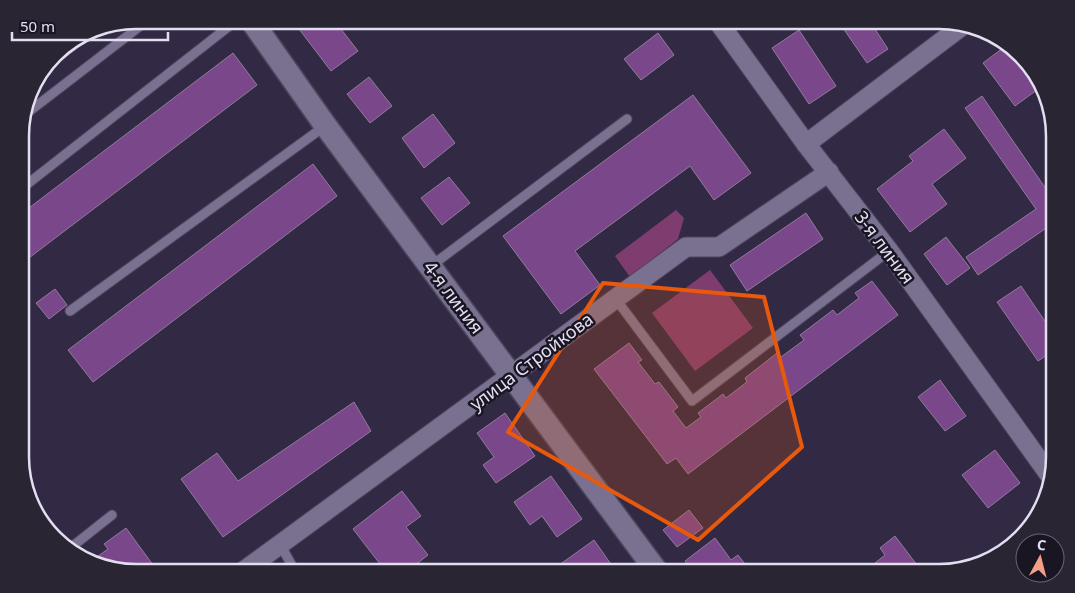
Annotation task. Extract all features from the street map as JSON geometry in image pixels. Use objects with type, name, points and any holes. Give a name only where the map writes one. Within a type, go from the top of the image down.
[{"type":"street","name":"4-я линия","points":[[257,29],[326,125],[651,564]]},
{"type":"street","name":"3-я линия","points":[[723,29],[806,144],[889,251],[1045,469]]},
{"type":"street","points":[[806,144],[956,30]]},
{"type":"street","name":"улица Стройкова","points":[[253,564],[686,247],[719,247],[829,172]]},
{"type":"lane","points":[[32,109],[136,29]]},
{"type":"lane","points":[[29,182],[225,29]]},
{"type":"lane","points":[[431,267],[627,120]]},
{"type":"lane","points":[[70,311],[326,125]]},
{"type":"lane","points":[[615,298],[692,401],[889,251]]},
{"type":"lane","points":[[74,545],[112,515]]},
{"type":"lane","points":[[280,544],[291,564]]},
{"type":"highlighted area","points":[[603,283],[764,297],[802,447],[698,540],[508,432]]},
{"type":"shaded area","points":[[676,210],[684,218],[678,239],[630,277],[615,256]]},
{"type":"shaded area","points":[[710,270],[753,328],[695,371],[652,313]]},
{"type":"building","points":[[299,29],[341,29],[358,51],[331,71]]},
{"type":"building","points":[[844,29],[875,29],[888,49],[867,63]]},
{"type":"building","points":[[799,30],[836,86],[809,104],[772,48]]},
{"type":"building","points":[[658,33],[674,55],[641,80],[624,59]]},
{"type":"building","points":[[89,40],[56,64],[65,55]]},
{"type":"building","points":[[1002,49],[1020,65],[1036,91],[1015,106],[983,63]]},
{"type":"building","points":[[233,53],[257,85],[29,258],[29,208]]},
{"type":"building","points":[[369,77],[392,106],[370,123],[347,94]]},
{"type":"building","points":[[693,95],[751,173],[714,200],[690,166],[575,251],[600,285],[561,314],[503,236]]},
{"type":"building","points":[[982,96],[1046,189],[1046,228],[978,275],[966,257],[1036,209],[965,108]]},
{"type":"building","points":[[433,114],[455,143],[424,168],[402,138]]},
{"type":"building","points":[[944,129],[966,158],[932,184],[947,204],[910,232],[877,189],[913,161],[909,156]]},
{"type":"building","points":[[313,164],[337,196],[93,382],[68,350]]},
{"type":"building","points":[[449,177],[470,203],[442,225],[421,198]]},
{"type":"building","points":[[806,213],[823,239],[747,291],[730,265]]},
{"type":"building","points":[[946,237],[970,268],[947,285],[924,254]]},
{"type":"building","points":[[872,281],[898,315],[688,474],[676,458],[667,464],[594,369],[629,343],[642,360],[638,362],[655,384],[659,382],[678,407],[673,411],[686,428],[701,417],[698,413],[723,394],[726,398],[747,382],[745,378],[777,353],[781,357],[804,340],[800,335],[833,310],[837,315],[859,298],[855,293]]},
{"type":"building","points":[[1021,286],[1046,323],[1046,356],[1038,361],[997,302]]},
{"type":"building","points":[[55,289],[67,305],[49,319],[36,303]]},
{"type":"building","points":[[940,380],[966,416],[945,431],[918,397]]},
{"type":"building","points":[[354,402],[371,431],[223,537],[181,479],[217,453],[238,481]]},
{"type":"building","points":[[505,413],[535,456],[496,483],[483,465],[494,457],[477,433]]},
{"type":"building","points":[[995,450],[1020,483],[988,508],[962,475]]},
{"type":"building","points":[[551,476],[582,519],[557,537],[542,516],[530,525],[514,502]]},
{"type":"building","points":[[402,491],[421,516],[406,527],[428,555],[416,564],[380,564],[353,529]]},
{"type":"building","points":[[689,510],[703,528],[677,547],[663,530]]},
{"type":"building","points":[[126,528],[152,564],[129,564],[101,559],[97,557],[108,549],[104,544]]},
{"type":"building","points":[[895,536],[916,564],[874,564],[885,555],[880,548]]},
{"type":"building","points":[[715,538],[731,560],[738,555],[745,564],[687,564],[685,561]]},
{"type":"building","points":[[594,540],[611,564],[561,564]]}]
